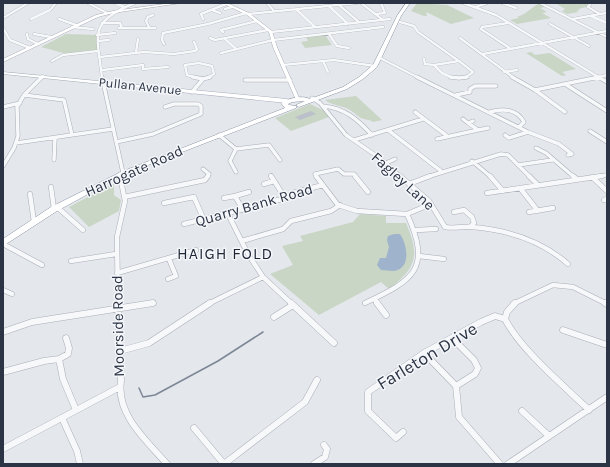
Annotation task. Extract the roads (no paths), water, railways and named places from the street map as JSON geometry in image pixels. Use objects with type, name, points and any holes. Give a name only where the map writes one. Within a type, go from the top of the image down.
[{"type":"highway","points":[[273,114],[291,102],[316,102],[325,95],[356,81],[376,66],[380,57],[380,52],[408,3]]},
{"type":"highway","points":[[380,57],[384,55],[400,22],[413,3]]},
{"type":"highway","points":[[273,114],[291,102]]},
{"type":"highway","name":"Harrogate Road","points":[[3,243],[55,208],[121,173],[273,114]]},
{"type":"main road","name":"Pullan Avenue","points":[[3,73],[291,102]]},
{"type":"street","points":[[3,18],[28,3]]},
{"type":"street","points":[[31,19],[50,10],[56,3]]},
{"type":"street","points":[[88,3],[107,14]]},
{"type":"street","points":[[115,3],[124,8]]},
{"type":"street","points":[[3,61],[74,26],[135,3]]},
{"type":"street","points":[[115,33],[97,35],[102,23],[112,12],[179,3]]},
{"type":"street","points":[[267,3],[274,11]]},
{"type":"street","points":[[164,44],[162,39],[163,33],[247,14],[358,3]]},
{"type":"street","points":[[361,3],[383,20]]},
{"type":"street","points":[[376,14],[385,12],[381,3]]},
{"type":"street","points":[[463,3],[496,15],[607,82]]},
{"type":"street","points":[[476,7],[487,3]]},
{"type":"street","points":[[502,3],[516,8]]},
{"type":"street","points":[[540,3],[607,37]]},
{"type":"street","points":[[591,3],[588,7],[600,14]]},
{"type":"street","points":[[203,19],[200,15],[225,4],[247,14],[270,31],[290,80],[291,102]]},
{"type":"street","points":[[548,6],[552,4]]},
{"type":"street","points":[[339,5],[359,22]]},
{"type":"street","points":[[224,9],[232,6]]},
{"type":"street","points":[[329,6],[348,24]]},
{"type":"street","points":[[296,9],[315,27]]},
{"type":"street","points":[[212,10],[220,13]]},
{"type":"street","points":[[572,19],[607,13]]},
{"type":"street","points":[[149,27],[146,21],[148,17],[153,15]]},
{"type":"street","points":[[589,16],[607,23]]},
{"type":"street","points":[[59,19],[74,26],[93,29]]},
{"type":"street","points":[[210,38],[215,40],[270,31],[390,19]]},
{"type":"street","points":[[223,32],[221,30],[257,21]]},
{"type":"street","points":[[400,22],[414,26],[418,32],[471,70],[472,74],[449,78],[434,66],[425,64],[423,61],[424,59]]},
{"type":"street","points":[[102,23],[120,23],[121,28],[155,28]]},
{"type":"street","points":[[508,23],[482,27],[481,29],[511,49]]},
{"type":"street","points":[[550,24],[589,46]]},
{"type":"street","points":[[221,53],[273,40],[383,27]]},
{"type":"street","points":[[3,28],[10,40],[30,48]]},
{"type":"street","points":[[483,54],[607,31]]},
{"type":"street","points":[[27,34],[28,39],[38,44]]},
{"type":"street","points":[[34,34],[51,37]]},
{"type":"street","points":[[328,34],[337,46],[349,48]]},
{"type":"street","name":"Moorside Road","points":[[97,35],[103,82],[116,142],[124,197],[116,254],[121,381],[118,388],[122,404],[130,420],[168,464]]},
{"type":"street","points":[[224,38],[236,49]]},
{"type":"street","points":[[460,38],[483,54],[504,72],[535,90],[566,112]]},
{"type":"street","points":[[136,52],[138,39]]},
{"type":"street","points":[[98,41],[109,40]]},
{"type":"street","points":[[100,57],[136,52],[162,52],[174,54],[195,51],[197,49],[194,42]]},
{"type":"street","points":[[52,61],[63,55],[98,51]]},
{"type":"street","points":[[380,57],[528,132],[560,144],[572,154],[568,155]]},
{"type":"street","points":[[283,65],[339,60],[376,66]]},
{"type":"street","points":[[324,61],[328,72]]},
{"type":"street","points":[[434,66],[441,63],[459,61]]},
{"type":"street","points":[[192,92],[203,79],[214,74],[212,66],[200,63],[185,65],[187,75],[203,79]]},
{"type":"street","points":[[102,70],[143,66],[143,69],[168,67]]},
{"type":"street","points":[[504,72],[517,70]]},
{"type":"street","points":[[535,90],[607,75]]},
{"type":"street","points":[[3,166],[16,143],[18,136],[18,107],[24,95],[43,76]]},
{"type":"street","points":[[245,80],[290,80]]},
{"type":"street","points":[[565,84],[607,111]]},
{"type":"street","points":[[456,96],[470,92],[470,89],[475,86],[496,86]]},
{"type":"street","points":[[24,95],[64,100],[72,135]]},
{"type":"street","points":[[316,102],[350,112],[372,135]]},
{"type":"street","name":"Fagley Lane","points":[[316,102],[341,129],[386,164],[431,204],[445,227],[450,229],[471,226],[515,234],[556,252],[568,264]]},
{"type":"street","points":[[3,107],[20,103]]},
{"type":"street","points":[[116,142],[153,134],[201,114],[201,106],[198,104],[174,104],[165,107]]},
{"type":"street","points":[[490,112],[501,110],[517,114],[524,122],[519,127]]},
{"type":"street","points":[[414,112],[446,135]]},
{"type":"street","points":[[354,140],[423,119]]},
{"type":"street","points":[[463,120],[478,130]]},
{"type":"street","points":[[468,123],[473,121]]},
{"type":"street","points":[[437,138],[446,135],[488,128]]},
{"type":"street","points":[[16,143],[113,129]]},
{"type":"street","points":[[388,130],[441,171]]},
{"type":"street","points":[[590,131],[607,142]]},
{"type":"street","points":[[505,135],[509,138],[528,132]]},
{"type":"street","points":[[220,135],[236,149],[269,145],[280,160]]},
{"type":"street","points":[[54,160],[55,138]]},
{"type":"street","points":[[536,148],[546,153],[552,160],[577,179]]},
{"type":"street","points":[[236,149],[230,161],[236,172]]},
{"type":"street","points":[[409,184],[441,171],[501,154],[508,155],[538,186]]},
{"type":"street","points":[[386,164],[395,159]]},
{"type":"street","points":[[518,165],[552,160]]},
{"type":"street","points":[[472,161],[488,173],[502,191]]},
{"type":"street","points":[[124,197],[205,180],[210,174],[203,169]]},
{"type":"street","points":[[323,185],[315,174],[338,169],[344,174],[354,174],[368,192]]},
{"type":"street","points":[[487,193],[606,175]]},
{"type":"street","points":[[271,176],[285,198]]},
{"type":"street","points":[[592,177],[607,191]]},
{"type":"street","points":[[264,184],[274,181]]},
{"type":"street","name":"Quarry Bank Road","points":[[184,224],[244,210],[285,198],[293,193],[323,185],[340,205]]},
{"type":"street","points":[[51,186],[55,208],[83,230]]},
{"type":"street","points":[[520,188],[538,211]]},
{"type":"street","points":[[224,198],[249,192]]},
{"type":"street","points":[[30,194],[34,222]]},
{"type":"street","points":[[171,195],[173,200]]},
{"type":"street","points":[[235,196],[244,210]]},
{"type":"street","points":[[164,203],[194,197],[204,220]]},
{"type":"street","points":[[242,241],[283,229],[291,221],[331,211],[340,205],[356,211],[407,214],[431,204]]},
{"type":"street","points":[[529,212],[553,208]]},
{"type":"street","points":[[454,212],[464,210],[472,217],[474,223],[471,226]]},
{"type":"street","points":[[228,214],[263,277],[334,343]]},
{"type":"street","points":[[365,303],[391,292],[413,276],[419,256],[420,243],[416,230],[407,214]]},
{"type":"street","points":[[416,230],[436,229]]},
{"type":"street","points":[[3,243],[42,265]]},
{"type":"street","points":[[117,273],[196,250]]},
{"type":"street","points":[[71,261],[116,254]]},
{"type":"street","points":[[419,256],[444,259]]},
{"type":"street","points":[[168,279],[176,276],[169,259]]},
{"type":"street","points":[[120,351],[149,343],[202,308],[263,277]]},
{"type":"street","points":[[589,410],[529,351],[510,330],[505,319],[507,312],[513,304],[553,285],[573,287],[607,304]]},
{"type":"street","points":[[3,290],[12,294]]},
{"type":"street","points":[[374,299],[386,315]]},
{"type":"street","points":[[3,332],[32,322],[153,303]]},
{"type":"street","points":[[274,317],[293,305]]},
{"type":"street","name":"Farleton Drive","points":[[403,432],[396,438],[368,410],[368,392],[424,353],[452,338],[494,316],[505,319]]},
{"type":"street","points":[[563,330],[607,345]]},
{"type":"street","points":[[3,372],[44,361],[59,359],[68,354],[69,348],[66,338]]},
{"type":"street","points":[[452,338],[474,360],[478,368],[475,374],[456,386]]},
{"type":"street","points":[[424,353],[456,386],[457,410],[462,421],[500,464]]},
{"type":"street","points":[[59,359],[63,379],[76,410]]},
{"type":"street","points":[[194,428],[224,464],[305,402],[317,380]]},
{"type":"street","points":[[3,449],[118,388]]},
{"type":"street","points":[[508,464],[607,397]]},
{"type":"street","points":[[522,411],[549,436]]},
{"type":"street","points":[[62,418],[78,451],[80,464]]},
{"type":"street","points":[[314,464],[325,457],[327,449],[324,445]]},
{"type":"water","points":[[400,234],[405,244],[406,261],[400,269],[394,271],[381,270],[377,265],[380,258],[386,258],[389,247],[387,240],[388,236]]},
{"type":"tram line","points":[[139,388],[143,397],[155,395],[218,361],[263,332]]},
{"type":"district","name":"HAIGH FOLD","points":[[225,253]]}]
